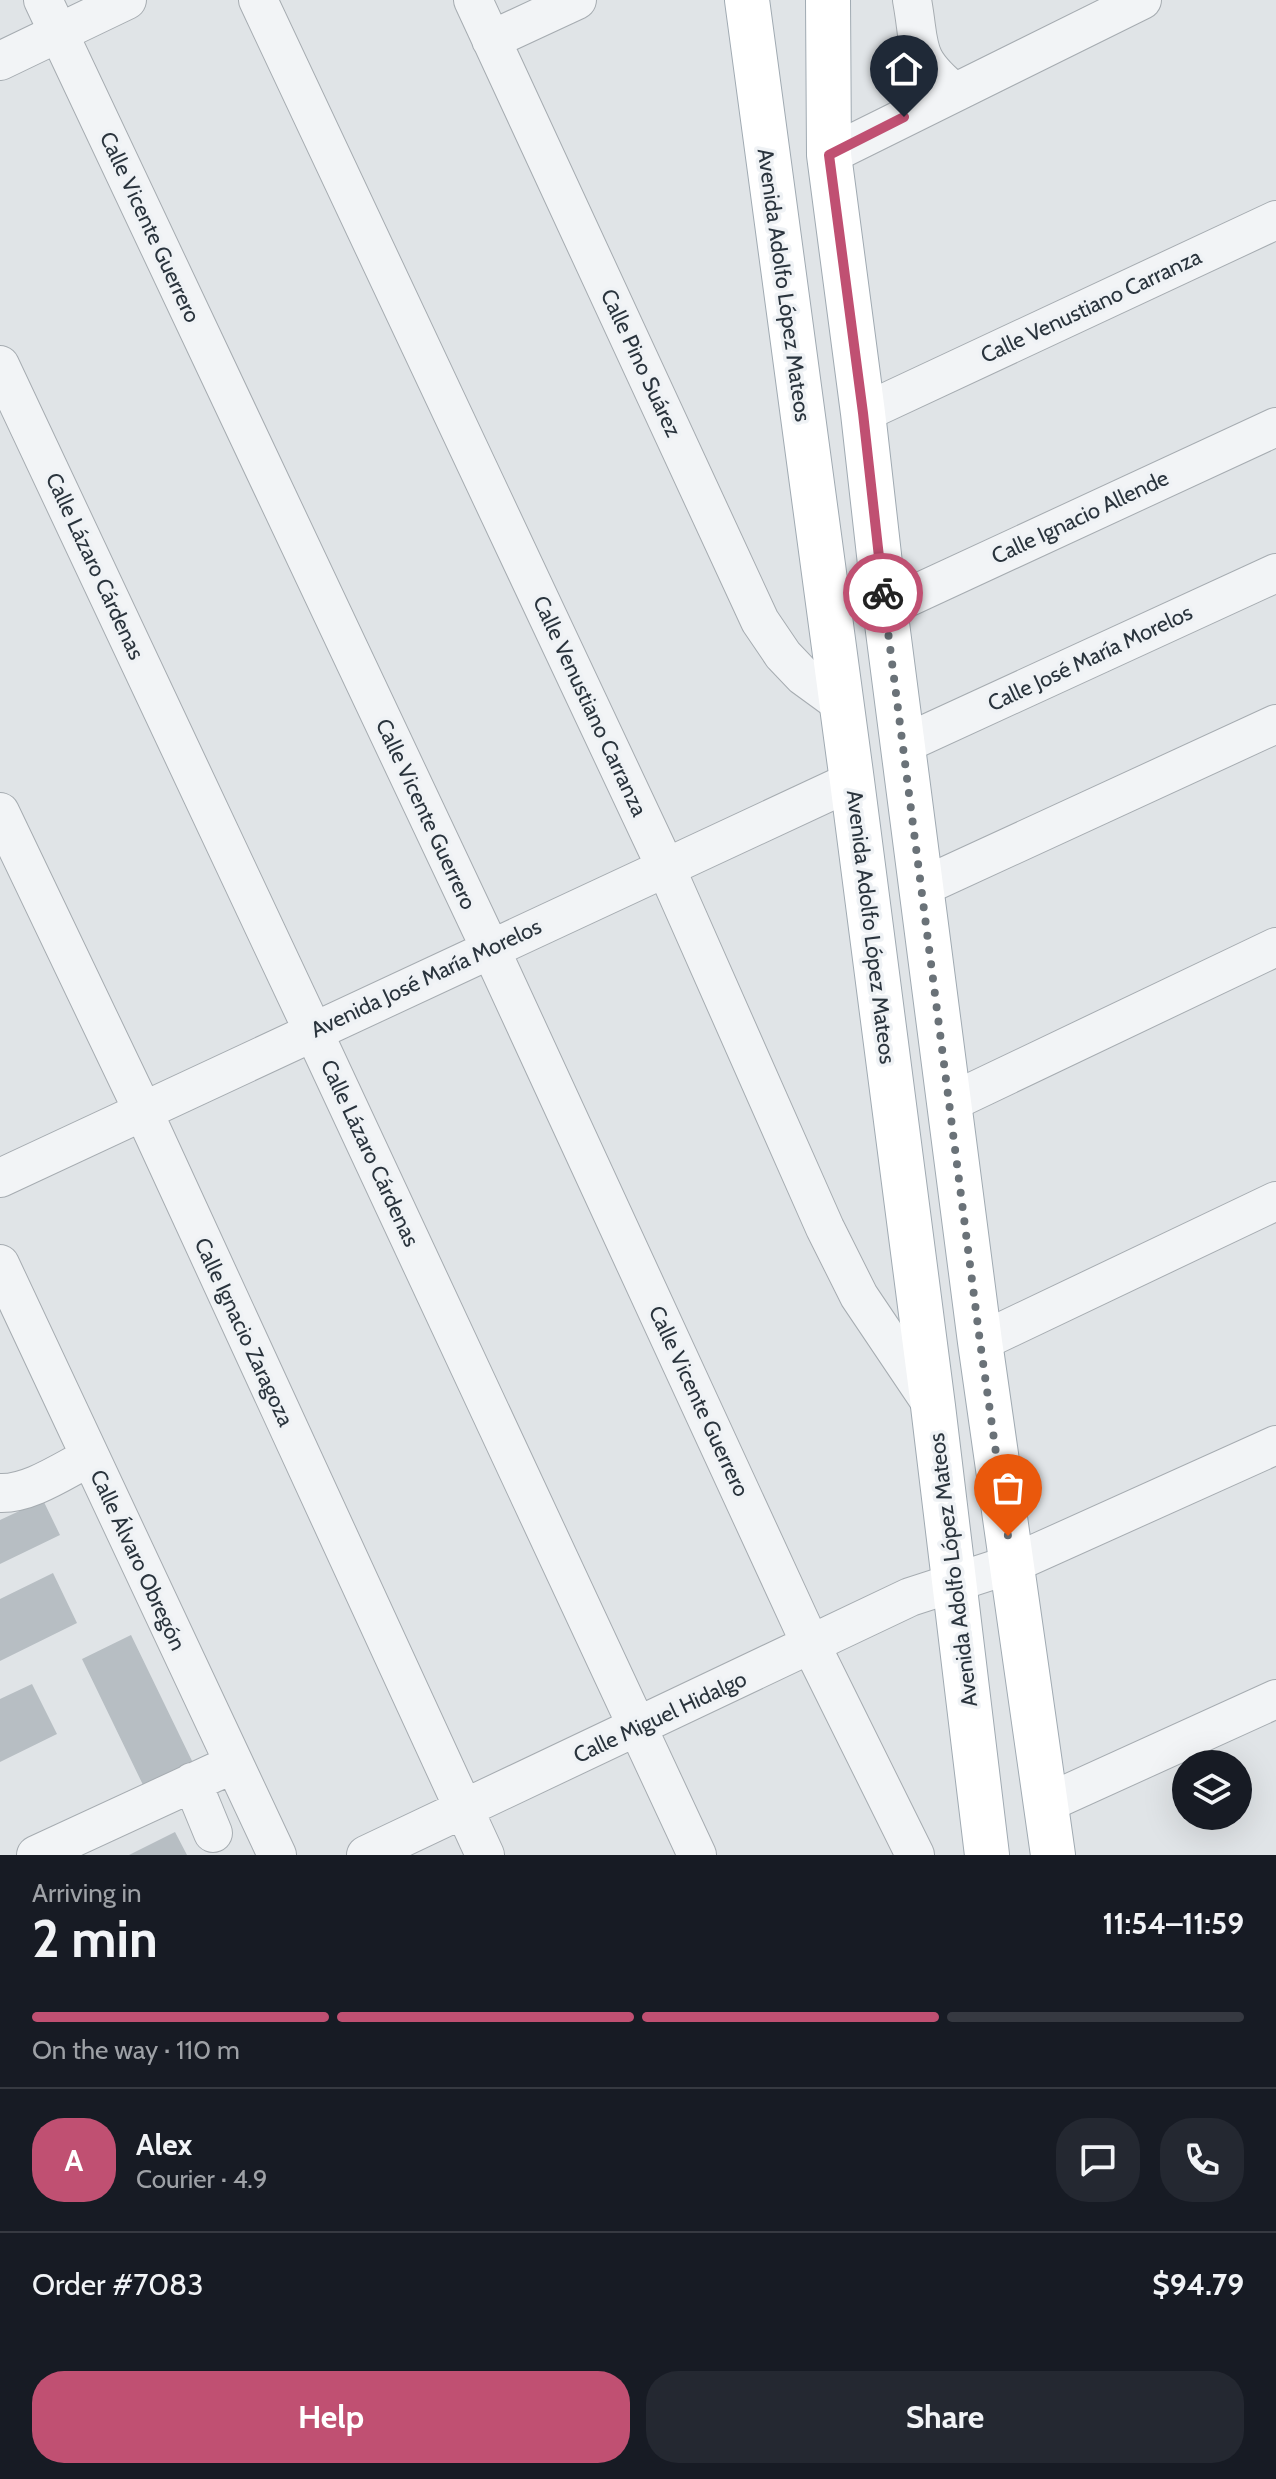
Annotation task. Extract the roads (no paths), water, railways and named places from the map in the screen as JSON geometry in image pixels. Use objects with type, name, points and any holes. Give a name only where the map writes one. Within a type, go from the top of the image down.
[{"type":"main road","name":"Avenida Adolfo López Mateos","points":[[747,0],[933,1406],[987,1855]]},
{"type":"main road","points":[[828,0],[829,155],[980,1342],[1053,1855]]},
{"type":"street","points":[[0,61],[51,17],[127,0]]},
{"type":"street","name":"Calle Venustiano Carranza","points":[[258,0],[665,866],[825,1228],[859,1296],[933,1406]]},
{"type":"street","name":"Calle Pino Suárez","points":[[473,0],[760,621],[783,655],[803,676],[840,703]]},
{"type":"street","points":[[491,40],[577,0]]},
{"type":"street","points":[[912,0],[923,61],[954,92]]},
{"type":"street","points":[[829,155],[1142,0]]},
{"type":"street","name":"Calle Vicente Guerrero","points":[[51,17],[490,948],[811,1645],[915,1855]]},
{"type":"street","name":"Calle Venustiano Carranza","points":[[863,413],[1276,220]]},
{"type":"street","name":"Calle Lázaro Cárdenas","points":[[0,365],[697,1855]]},
{"type":"street","name":"Calle Ignacio Allende","points":[[885,608],[1276,427]]},
{"type":"street","name":"Calle José María Morelos","points":[[904,744],[1276,573]]},
{"type":"street","points":[[922,887],[1276,724]]},
{"type":"street","name":"Avenida José María Morelos","points":[[0,1178],[852,781]]},
{"type":"street","name":"Calle Ignacio Zaragoza","points":[[0,812],[143,1111],[485,1855]]},
{"type":"street","points":[[949,1103],[1276,947]]},
{"type":"street","points":[[980,1342],[1276,1201]]},
{"type":"street","name":"Calle Álvaro Obregón","points":[[0,1264],[277,1855]]},
{"type":"street","name":"Calle Miguel Hidalgo","points":[[366,1855],[910,1597],[1012,1564],[1276,1445]]},
{"type":"street","points":[[0,1493],[27,1488],[90,1457]]},
{"type":"street","points":[[1045,1804],[1276,1699]]},
{"type":"street","points":[[50,1852],[233,1764]]},
{"type":"street","points":[[192,1782],[213,1833]]}]
